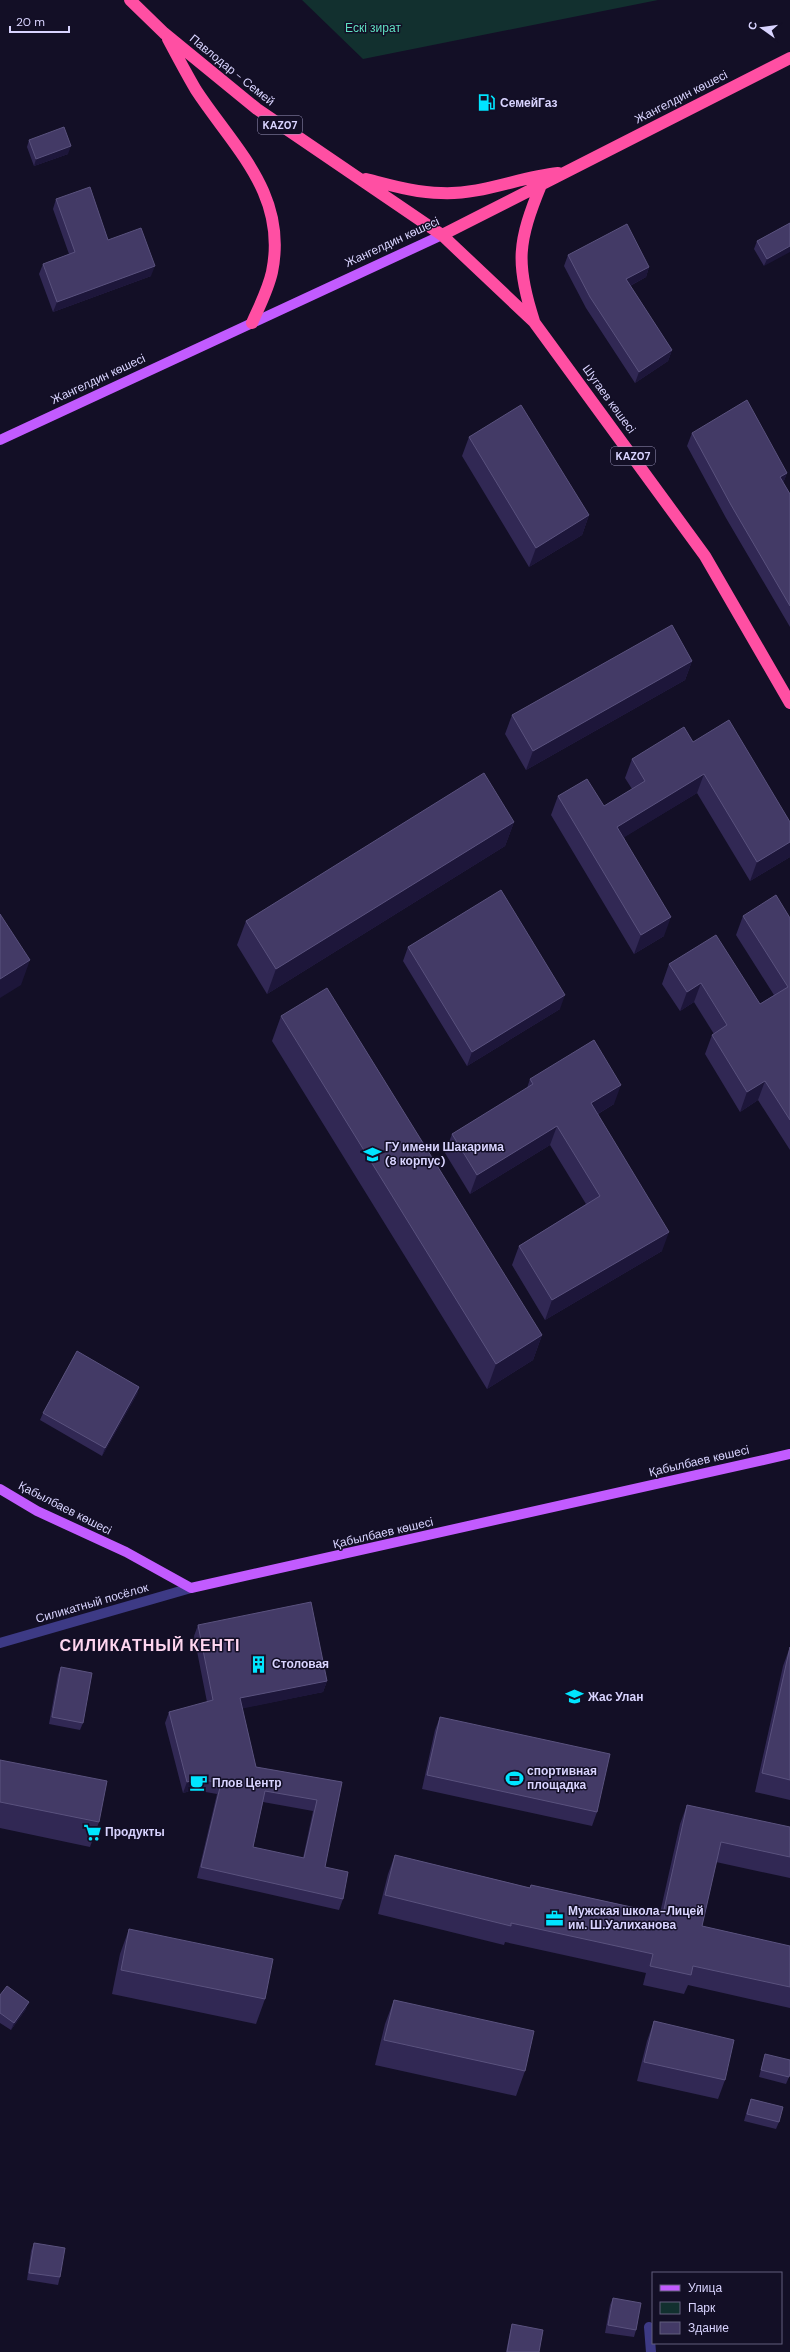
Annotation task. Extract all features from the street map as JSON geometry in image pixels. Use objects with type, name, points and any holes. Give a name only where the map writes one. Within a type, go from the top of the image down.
[{"type":"highway","name":"Павлодар - Семей","points":[[130,0],[164,33],[257,109],[311,148],[361,178],[442,235]]},
{"type":"highway","points":[[164,33],[197,90],[245,157],[267,196],[273,222],[272,272],[252,323]]},
{"type":"highway","name":"Жангелдин көшесі","points":[[442,235],[790,58]]},
{"type":"highway","points":[[361,178],[441,194],[478,190],[532,176],[567,171]]},
{"type":"highway","points":[[534,322],[525,294],[521,270],[522,245],[527,220],[541,185]]},
{"type":"highway","name":"Шугаев көшесі","points":[[442,235],[534,322],[705,556],[790,703]]},
{"type":"main road","name":"Жангелдин көшесі","points":[[0,440],[442,235]]},
{"type":"main road","name":"Қабылбаев көшесі","points":[[0,1489],[37,1511],[126,1552],[191,1588],[790,1454]]},
{"type":"street","name":"Силикатный посёлок","points":[[0,1643],[191,1588]]},
{"type":"street","points":[[650,2327],[651,2352]]},
{"type":"green space","name":"Ескі зират","points":[[302,0],[658,0],[363,59]]},
{"type":"building","points":[[64,127],[71,146],[36,159],[29,140]]},
{"type":"building","points":[[90,187],[108,240],[141,228],[155,266],[57,302],[43,264],[75,252],[56,199]]},
{"type":"building","points":[[790,223],[790,246],[767,259],[757,241]]},
{"type":"building","points":[[627,224],[649,267],[626,279],[672,350],[639,372],[590,297],[568,255]]},
{"type":"building","points":[[747,400],[787,473],[780,477],[790,494],[790,606],[731,505],[692,433]]},
{"type":"building","points":[[521,405],[589,515],[536,548],[469,437]]},
{"type":"building","points":[[672,625],[692,661],[533,751],[512,715]]},
{"type":"building","points":[[729,720],[790,822],[790,842],[757,862],[704,774],[617,827],[671,917],[641,935],[558,796],[587,779],[604,806],[645,781],[632,759],[684,727],[693,742]]},
{"type":"building","points":[[484,773],[514,822],[276,969],[246,921]]},
{"type":"building","points":[[501,890],[565,995],[472,1052],[408,947]]},
{"type":"building","points":[[776,895],[790,918],[790,1120],[765,1081],[747,1092],[712,1035],[727,1025],[701,983],[687,992],[669,964],[716,935],[760,1004],[788,987],[743,916]]},
{"type":"building","points":[[0,914],[30,960],[0,979]]},
{"type":"building","points":[[327,988],[542,1335],[496,1364],[281,1016]]},
{"type":"building","points":[[594,1040],[621,1085],[591,1103],[669,1232],[552,1300],[519,1246],[600,1196],[557,1126],[477,1175],[452,1134],[533,1084],[530,1079]]},
{"type":"building","points":[[77,1351],[139,1387],[105,1448],[43,1413]]},
{"type":"building","points":[[311,1602],[327,1681],[240,1698],[256,1767],[342,1782],[325,1867],[348,1872],[343,1899],[201,1867],[221,1783],[198,1779],[187,1782],[169,1712],[213,1700],[198,1625]],"holes":[[[265,1791],[317,1800],[304,1858],[253,1847]]]},
{"type":"building","points":[[790,1647],[790,1780],[762,1773]]},
{"type":"building","points":[[61,1667],[92,1673],[83,1723],[52,1717]]},
{"type":"building","name":"спортивная площадка","points":[[440,1717],[610,1754],[597,1812],[427,1775]]},
{"type":"building","points":[[0,1760],[107,1781],[99,1822],[0,1802]]},
{"type":"building","points":[[687,1805],[790,1827],[790,1857],[721,1842],[702,1926],[790,1946],[790,1987],[693,1966],[691,1975],[650,1966],[653,1954],[511,1923],[511,1926],[385,1895],[395,1855],[530,1888],[531,1885],[663,1914]]},
{"type":"building","points":[[129,1929],[273,1959],[265,1999],[121,1970]]},
{"type":"building","points":[[7,1986],[29,2002],[14,2023],[0,2013],[0,1995]]},
{"type":"building","points":[[394,2000],[534,2031],[525,2071],[384,2040]]},
{"type":"building","points":[[654,2021],[734,2040],[725,2080],[644,2062]]},
{"type":"building","points":[[765,2054],[790,2060],[789,2077],[761,2070]]},
{"type":"building","points":[[751,2099],[783,2107],[779,2122],[747,2114]]},
{"type":"building","points":[[34,2243],[65,2248],[60,2277],[29,2273]]},
{"type":"building","points":[[613,2298],[641,2303],[636,2330],[608,2325]]},
{"type":"building","points":[[512,2324],[543,2330],[539,2352],[507,2352]]},
{"type":"place","name":"СемейГаз","points":[[487,103]]},
{"type":"place","name":"ГУ имени Шакарима (8 корпус)","points":[[372,1154]]},
{"type":"place","name":"Столовая","points":[[259,1664]]},
{"type":"place","name":"Жас Улан","points":[[575,1697]]},
{"type":"place","name":"спортивная площадка","points":[[514,1778]]},
{"type":"place","name":"Плов Центр","points":[[199,1783]]},
{"type":"place","name":"Продукты","points":[[92,1832]]},
{"type":"place","name":"Мужская школа-Лицей им. Ш.Уалиханова","points":[[555,1918]]},
{"type":"district","name":"СИЛИКАТНЫЙ КЕНТІ","points":[[150,1645]]}]
